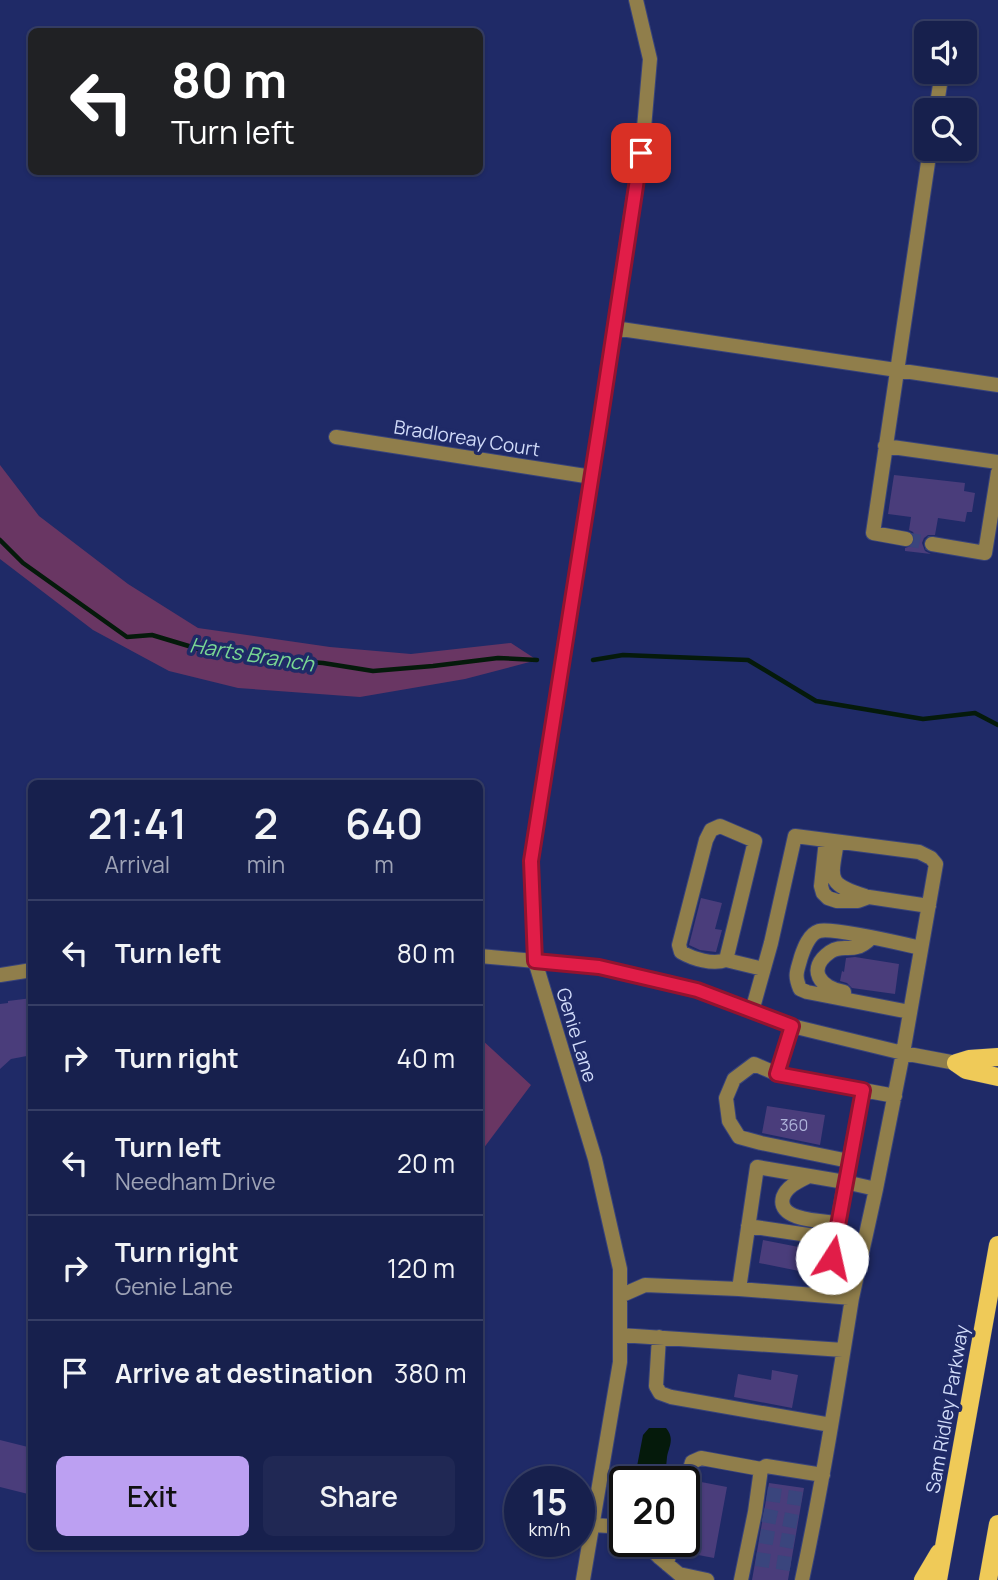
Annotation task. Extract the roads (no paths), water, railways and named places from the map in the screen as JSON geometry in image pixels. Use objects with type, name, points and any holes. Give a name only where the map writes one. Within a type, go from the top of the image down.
[{"type":"main road","points":[[956,1063],[993,1058]]},
{"type":"main road","points":[[956,1063],[966,1070],[998,1077]]},
{"type":"main road","name":"Sam Ridley Parkway","points":[[938,1580],[998,1245]]},
{"type":"main road","points":[[988,1580],[997,1533]]},
{"type":"main road","points":[[923,1580],[944,1544]]},
{"type":"street","name":"Genie Lane","points":[[595,1513],[620,1362],[620,1269],[595,1158],[535,961],[531,861],[645,128],[650,59],[636,0]]},
{"type":"street","points":[[906,539],[873,533],[928,161]]},
{"type":"street","points":[[614,328],[998,385]]},
{"type":"street","name":"Bradloreay Court","points":[[336,437],[592,477]]},
{"type":"street","points":[[885,446],[998,462]]},
{"type":"street","points":[[932,544],[985,553],[998,472]]},
{"type":"street","points":[[726,960],[755,841],[720,826],[711,830],[706,840],[679,945],[681,952],[719,963],[726,960],[763,969]]},
{"type":"street","points":[[751,1011],[795,836],[919,852],[936,864],[903,1053],[852,1298],[823,1475],[817,1502],[805,1523],[799,1570]]},
{"type":"street","points":[[831,841],[833,880],[837,885],[869,897],[929,906]]},
{"type":"street","points":[[909,1012],[807,992],[800,989],[796,979],[804,948],[813,934],[821,930],[921,948]]},
{"type":"street","points":[[871,938],[858,947],[831,951],[817,969],[817,976],[823,984],[834,990],[878,998],[887,1008]]},
{"type":"street","points":[[483,956],[599,967],[697,990],[792,1026],[956,1063]]},
{"type":"street","points":[[0,975],[28,971]]},
{"type":"street","points":[[777,1074],[792,1026]]},
{"type":"street","points":[[849,1161],[739,1137],[729,1121],[726,1098],[734,1079],[754,1064],[777,1074],[894,1096]]},
{"type":"street","points":[[825,1295],[863,1090]]},
{"type":"street","points":[[739,1289],[757,1167],[876,1189]]},
{"type":"street","points":[[808,1176],[788,1189],[784,1195],[782,1205],[785,1211],[806,1219],[838,1223]]},
{"type":"street","points":[[748,1226],[835,1239]]},
{"type":"street","points":[[620,1296],[645,1285],[852,1298]]},
{"type":"street","points":[[620,1335],[844,1350]]},
{"type":"street","points":[[659,1337],[656,1386],[660,1393],[831,1425]]},
{"type":"street","points":[[691,1466],[692,1462],[701,1458],[761,1469],[766,1466],[823,1475]]},
{"type":"street","points":[[741,1580],[751,1558],[759,1514],[761,1469]]},
{"type":"street","points":[[802,1499],[817,1502]]},
{"type":"street","name":"Genie Lane","points":[[583,1580],[587,1557]]},
{"type":"street","points":[[660,1557],[679,1574],[707,1580]]},
{"type":"street","points":[[667,1564],[669,1557]]},
{"type":"waterway","name":"Harts Branch","points":[[0,540],[23,563],[127,637],[152,635],[202,650],[373,671],[498,658],[537,660]]},
{"type":"waterway","name":"Harts Branch","points":[[593,660],[623,655],[748,660],[816,701],[923,719],[975,713],[998,725]]},
{"type":"tunnel","points":[[906,539],[932,544]]},
{"type":"tunnel","points":[[767,1494],[802,1499]]},
{"type":"tunnel","points":[[763,1515],[798,1522]]},
{"type":"tunnel","points":[[760,1536],[794,1542]]},
{"type":"tunnel","points":[[756,1559],[791,1564]]}]
